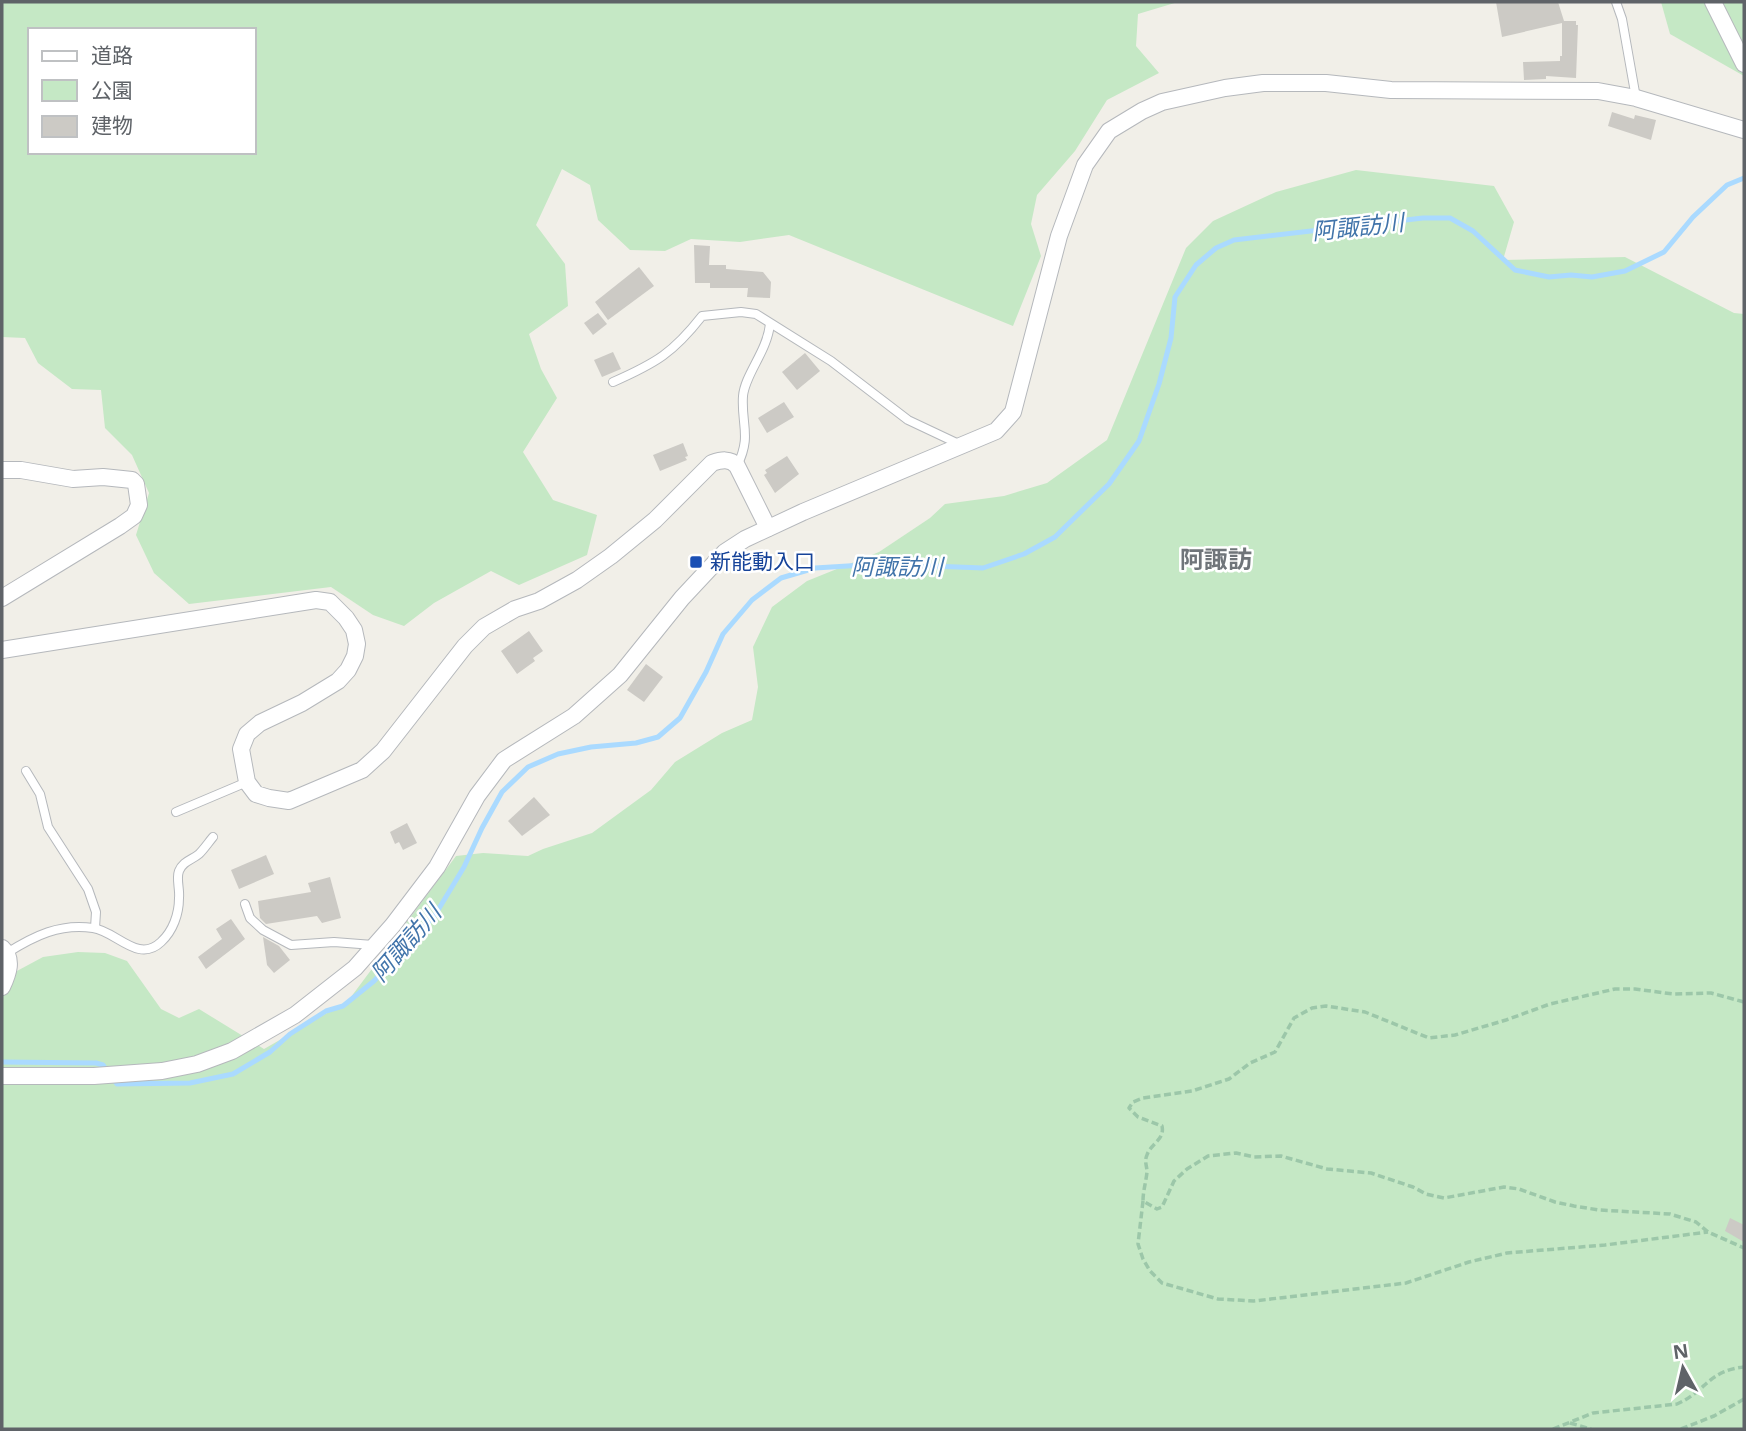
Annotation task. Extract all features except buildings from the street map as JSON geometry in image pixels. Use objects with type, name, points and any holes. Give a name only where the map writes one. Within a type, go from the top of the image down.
[{"type":"street","points":[[1713,2],[1744,64]]},
{"type":"street","points":[[2,1076],[94,1076],[162,1070],[197,1064],[232,1051],[263,1035],[326,993],[355,968],[393,925],[437,867],[477,796],[504,760],[574,716],[620,675],[682,598],[725,552],[768,528],[996,431],[1013,412],[1059,236],[1085,165],[1109,131],[1142,111],[1162,102],[1263,83],[1326,83],[1391,90],[1598,91],[1636,98],[1744,130]]},
{"type":"street","points":[[2,650],[316,600],[330,602],[354,630],[357,644],[348,670],[324,691],[260,723],[247,734],[240,749],[247,782],[256,793],[289,802],[362,770],[383,751],[464,646],[484,627],[515,609],[558,591],[611,556],[655,520],[712,463],[722,460],[734,462],[768,528]]},
{"type":"street","points":[[2,470],[21,470],[73,479],[103,477],[132,480],[136,484],[139,505],[134,516],[120,526],[2,597]]},
{"type":"street","points":[[2,987],[10,966],[4,951]]},
{"type":"lane","points":[[1616,2],[1622,19],[1636,98]]},
{"type":"lane","points":[[613,382],[648,367],[669,352],[683,341],[702,316],[741,312],[756,314],[831,361],[908,420],[963,446]]},
{"type":"lane","points":[[737,466],[745,450],[743,395],[768,338],[770,324]]},
{"type":"lane","points":[[26,771],[40,794],[48,827],[88,888],[96,912],[94,928]]},
{"type":"lane","points":[[176,812],[247,782]]},
{"type":"lane","points":[[4,951],[57,929],[94,928],[141,950],[160,943],[176,919],[178,874],[184,862],[198,855],[213,837]]},
{"type":"lane","points":[[245,904],[250,918],[263,930],[291,945],[334,942],[375,946]]},
{"type":"path","points":[[1708,1232],[1605,1245],[1507,1253],[1469,1262],[1406,1283],[1254,1301],[1218,1299],[1161,1283],[1143,1259],[1138,1244],[1147,1153],[1164,1131],[1156,1122],[1138,1117],[1129,1108],[1133,1102],[1143,1098],[1192,1091],[1229,1079],[1250,1063],[1275,1052],[1294,1018],[1312,1008],[1326,1006],[1365,1012],[1429,1038],[1455,1035],[1550,1004],[1615,989],[1673,994],[1710,993],[1744,1002]]},
{"type":"path","points":[[1143,1201],[1157,1209],[1162,1207],[1170,1187],[1187,1168],[1208,1156],[1236,1153],[1254,1157],[1281,1156],[1327,1169],[1371,1173],[1444,1198],[1493,1187],[1519,1189],[1574,1206],[1670,1214],[1696,1222],[1708,1232],[1744,1248]]},
{"type":"path","points":[[1553,1429],[1593,1413],[1677,1404],[1721,1371],[1744,1367]]},
{"type":"path","points":[[1681,1429],[1714,1416],[1744,1399]]},
{"type":"path","points":[[1570,1423],[1591,1429]]},
{"type":"green space","points":[[2,2],[1178,2],[1138,14],[1136,46],[1159,73],[1107,100],[1075,151],[1037,195],[1031,224],[1041,256],[1013,326],[789,235],[740,242],[691,239],[665,251],[630,250],[598,220],[590,185],[562,169],[536,225],[565,264],[568,306],[529,334],[541,369],[557,398],[523,452],[553,500],[597,515],[587,555],[519,585],[491,571],[434,603],[404,626],[373,615],[331,587],[189,604],[154,573],[136,535],[149,493],[132,455],[105,428],[101,390],[72,389],[38,363],[25,338],[2,337]]},
{"type":"green space","points":[[1661,2],[1744,2],[1744,76],[1670,34]]},
{"type":"green space","points":[[1356,170],[1494,186],[1514,222],[1503,260],[1625,257],[1734,313],[1744,314],[1744,1429],[2,1429],[2,979],[43,957],[78,952],[105,953],[127,961],[161,1009],[179,1018],[199,1009],[264,1049],[348,1001],[456,856],[483,853],[528,856],[592,833],[651,790],[675,762],[722,733],[752,720],[758,687],[753,647],[772,607],[807,581],[879,552],[930,518],[945,504],[1004,496],[1047,483],[1107,440],[1186,248],[1213,221],[1276,192]]},
{"type":"waterway","name":"阿諏訪川","points":[[113,1079],[117,1084],[190,1083],[233,1074],[270,1052],[290,1034],[326,1011],[343,1006],[374,981],[435,915],[464,867],[502,792],[528,767],[558,754],[591,747],[636,743],[658,737],[680,718],[706,672],[723,634],[752,600],[781,578],[815,568],[880,564],[983,568],[1024,554],[1055,537],[1109,484],[1139,441],[1159,384],[1171,338],[1175,297],[1196,265],[1216,248],[1234,240],[1423,218],[1450,218],[1473,231],[1515,270],[1549,277],[1592,277],[1625,271],[1664,252],[1693,217],[1727,185],[1744,178]]},
{"type":"waterway","name":"阿諏訪川","points":[[2,1062],[96,1063],[103,1065],[107,1071]]},
{"type":"place","name":"新能動入口","points":[[696,562]]},
{"type":"district","name":"阿諏訪","points":[[1216,560]]}]
